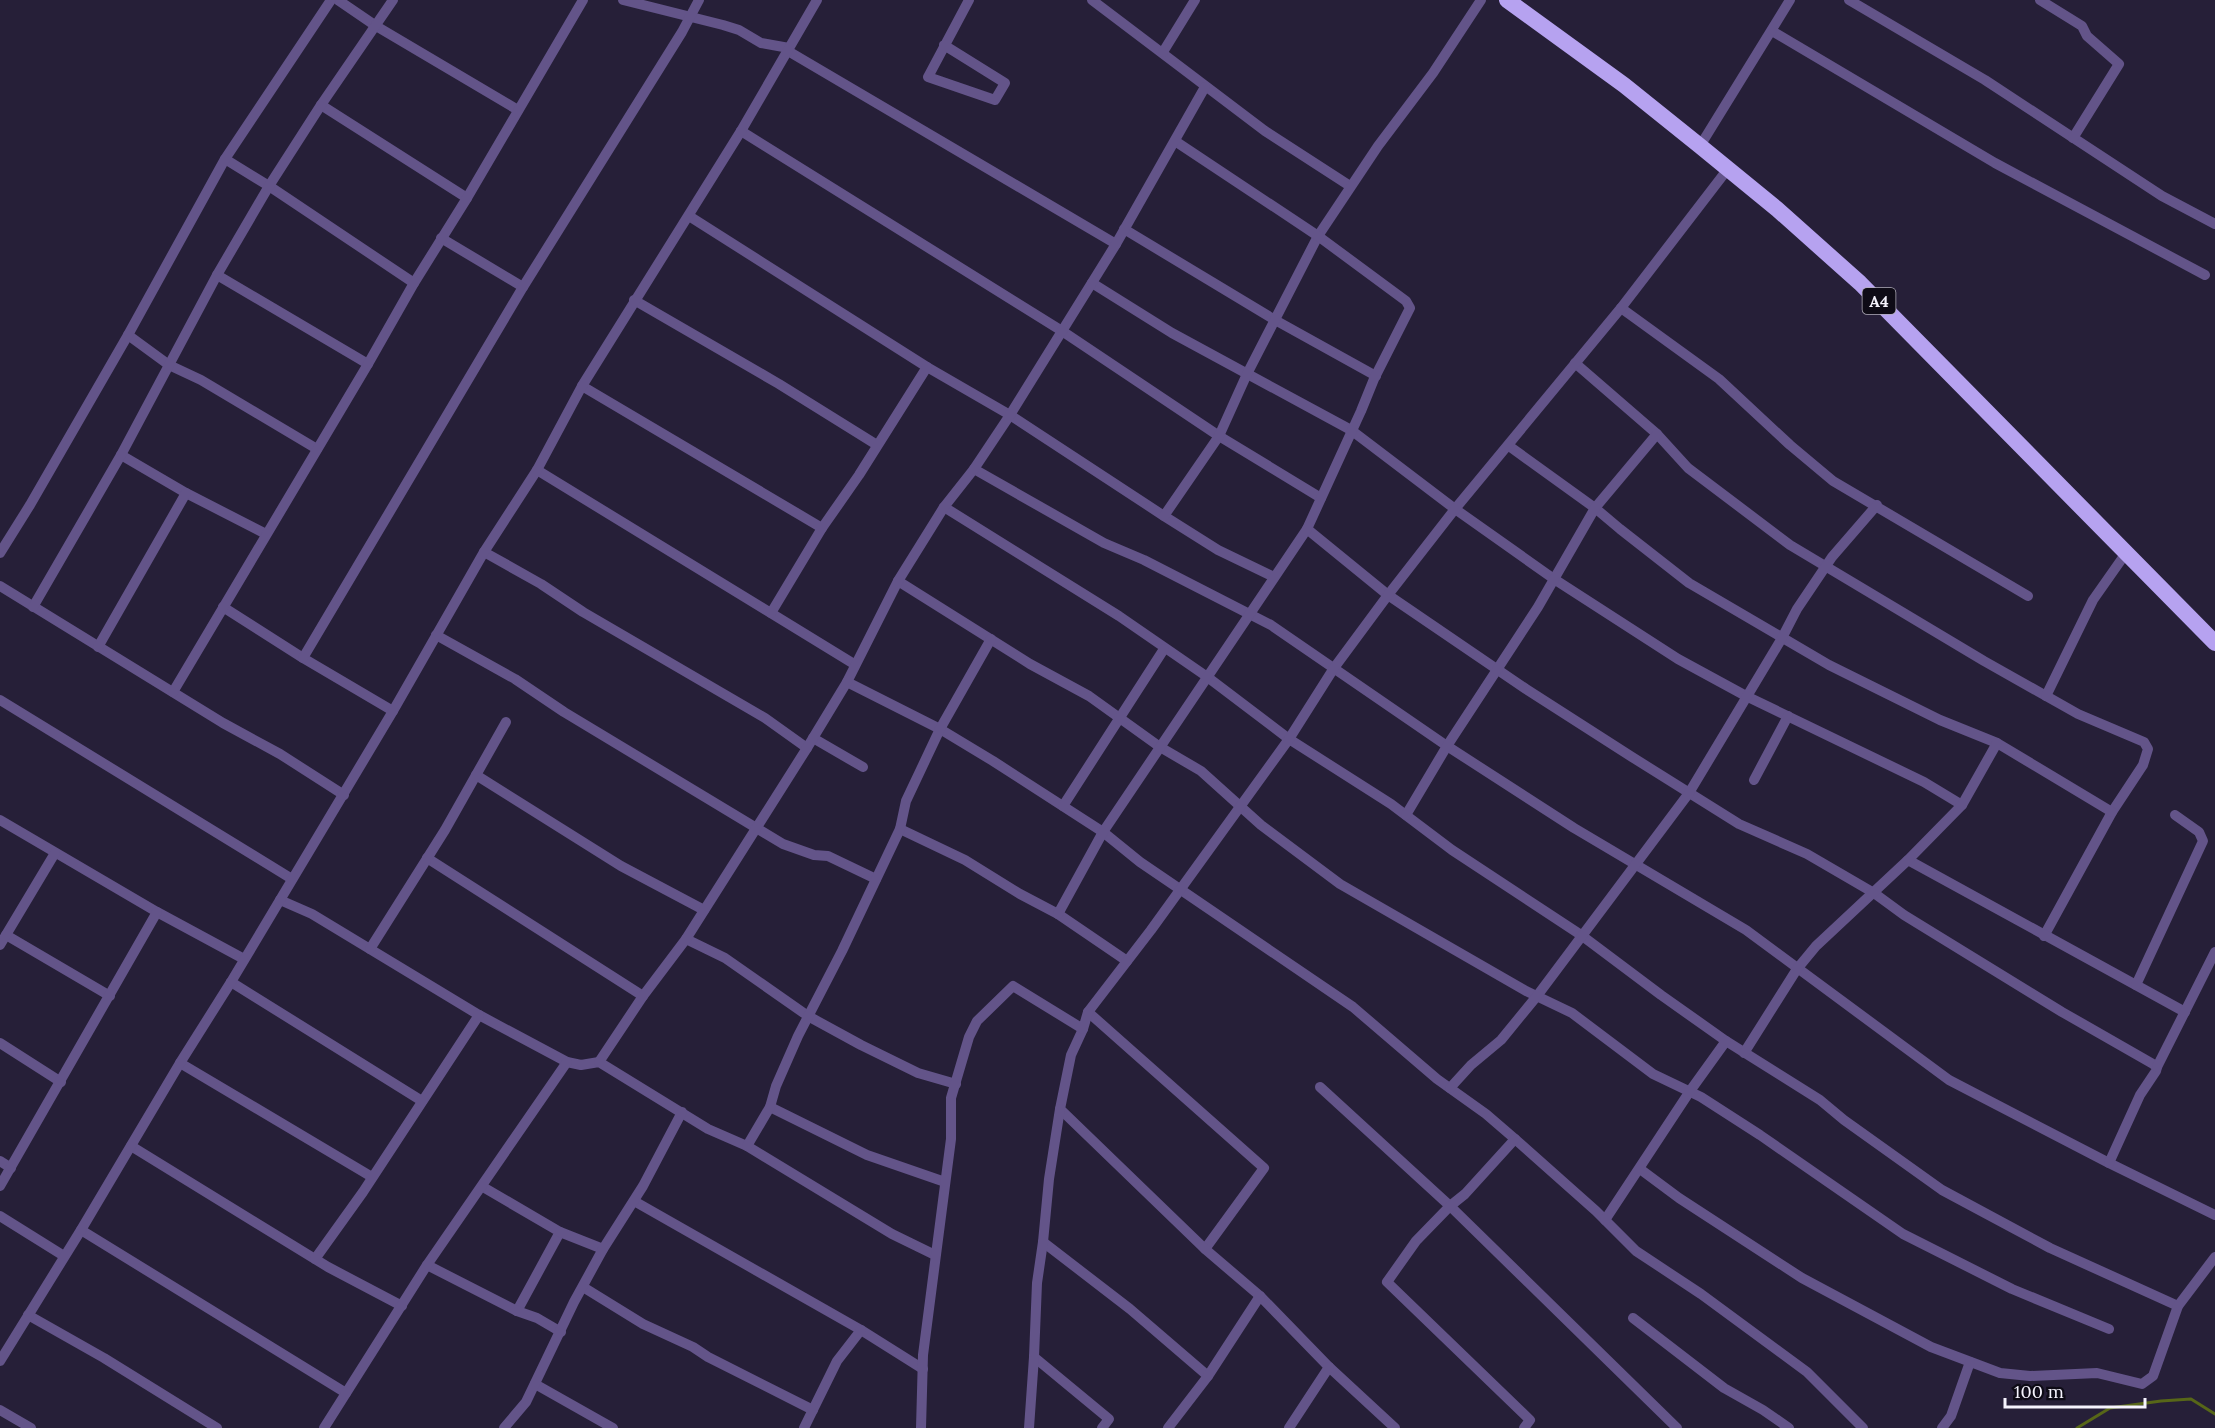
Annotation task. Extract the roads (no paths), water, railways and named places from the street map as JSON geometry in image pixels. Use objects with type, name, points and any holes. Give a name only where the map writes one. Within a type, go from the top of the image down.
[{"type":"highway","name":"A4","points":[[1507,0],[1624,85],[1700,146],[1777,209],[1860,284],[1950,372],[2215,643]]},
{"type":"street","points":[[0,553],[128,335],[225,159],[332,0]]},
{"type":"street","points":[[338,0],[376,26],[518,110]]},
{"type":"street","points":[[33,607],[121,455],[269,186],[393,0]]},
{"type":"street","points":[[173,692],[583,0]]},
{"type":"street","points":[[623,0],[739,30],[761,43],[789,50],[1116,244]]},
{"type":"street","points":[[303,658],[523,287],[699,0]]},
{"type":"street","points":[[0,1361],[344,795],[484,552],[537,470],[582,386],[741,131],[817,0]]},
{"type":"street","points":[[944,45],[1005,83],[995,100],[928,77],[944,45],[969,0]]},
{"type":"street","points":[[1092,0],[1265,131],[1350,186]]},
{"type":"street","points":[[1162,52],[1195,0]]},
{"type":"street","points":[[1164,516],[1219,436],[1247,374],[1318,236],[1378,146],[1433,74],[1481,0]]},
{"type":"street","points":[[1700,146],[1790,0]]},
{"type":"street","points":[[1848,0],[1985,80],[2162,196],[2215,224]]},
{"type":"street","points":[[2040,0],[2082,26],[2086,36],[2119,64],[2073,138]]},
{"type":"street","points":[[1772,31],[1995,163],[2205,276]]},
{"type":"street","points":[[599,1062],[643,996],[686,939],[810,743],[847,682],[898,580],[944,507],[974,469],[1010,415],[1125,229],[1205,87]]},
{"type":"street","points":[[321,105],[467,198]]},
{"type":"street","points":[[741,131],[1062,331],[1219,436],[1321,498]]},
{"type":"street","points":[[1058,914],[1103,832],[1307,529],[1376,376],[1410,308],[1406,301],[1318,236],[1175,141]]},
{"type":"street","points":[[225,159],[414,283]]},
{"type":"street","points":[[1029,1428],[1037,1283],[1044,1242],[1049,1179],[1071,1055],[1089,1012],[1289,739],[1334,668],[1388,595],[1455,509],[1621,308],[1727,170]]},
{"type":"street","points":[[689,216],[927,367],[1010,415],[1218,550],[1274,578]]},
{"type":"street","points":[[1125,229],[1275,320],[1376,376]]},
{"type":"street","points":[[441,238],[523,287]]},
{"type":"street","points":[[218,275],[368,364]]},
{"type":"street","points":[[1092,283],[1172,333],[1351,430],[1455,509],[1554,579],[1678,659],[1746,696],[1887,763],[1962,805]]},
{"type":"street","points":[[634,300],[779,384],[876,445]]},
{"type":"street","points":[[1621,308],[1719,379],[1790,445],[1833,481],[2028,596]]},
{"type":"street","points":[[128,335],[169,365],[201,380],[317,449]]},
{"type":"street","points":[[1575,363],[1657,434],[1688,468],[1790,545],[2078,714],[2145,742],[2148,749],[2143,765],[2112,812],[2044,936]]},
{"type":"street","points":[[771,614],[822,528],[859,475],[927,367]]},
{"type":"street","points":[[582,386],[822,528]]},
{"type":"street","points":[[1406,815],[1447,746],[1498,670],[1595,508],[1657,434]]},
{"type":"street","points":[[1509,446],[1595,508],[1689,583],[1829,665],[1940,720],[1997,742],[2112,812]]},
{"type":"street","points":[[121,455],[186,494],[266,534]]},
{"type":"street","points":[[974,469],[1104,543],[1144,560],[1270,625],[1447,746],[1634,865],[1746,930],[1949,1080],[2215,1215]]},
{"type":"street","points":[[537,470],[854,664]]},
{"type":"street","points":[[98,647],[186,494]]},
{"type":"street","points":[[1450,1088],[1471,1065],[1501,1040],[1537,996],[1689,793],[1797,609],[1825,566],[1876,505]]},
{"type":"street","points":[[944,507],[1119,616],[1206,676],[1289,739],[1346,774],[1452,850],[1581,935],[1726,1041],[1820,1100],[1844,1120],[1942,1190],[2050,1248],[2178,1306]]},
{"type":"street","points":[[1307,529],[1388,595],[1498,670],[1689,793],[1739,824],[1807,854],[1874,893],[1904,915],[2157,1067]]},
{"type":"street","points":[[484,552],[756,713],[810,743],[863,767]]},
{"type":"street","points":[[2046,696],[2093,600],[2126,553]]},
{"type":"street","points":[[898,580],[1030,664],[1089,696],[1160,747],[1200,771],[1261,825],[1340,884],[1537,996],[1572,1013],[1653,1074],[1690,1091],[1760,1135],[1903,1234],[2012,1289],[2109,1329]]},
{"type":"street","points":[[0,586],[223,723],[280,754],[344,795]]},
{"type":"street","points":[[223,607],[393,711]]},
{"type":"street","points":[[436,635],[515,679],[564,712],[783,844],[814,855],[828,856],[876,879]]},
{"type":"street","points":[[747,1146],[770,1107],[776,1086],[808,1016],[900,829],[906,801],[940,729],[991,639]]},
{"type":"street","points":[[1063,806],[1118,717],[1164,649]]},
{"type":"street","points":[[847,682],[940,729],[993,761],[1103,832],[1140,862],[1353,1007],[1515,1139],[1636,1251],[1701,1294],[1807,1372],[1863,1428]]},
{"type":"street","points":[[0,700],[292,879]]},
{"type":"street","points":[[1754,780],[1788,716]]},
{"type":"street","points":[[370,949],[427,858],[506,722]]},
{"type":"street","points":[[1744,1053],[1797,969],[1816,946],[1874,893],[1962,805],[1997,742]]},
{"type":"street","points":[[476,775],[621,866],[704,910]]},
{"type":"street","points":[[2136,985],[2203,842],[2199,832],[2175,815]]},
{"type":"street","points":[[0,820],[157,912],[244,959]]},
{"type":"street","points":[[900,829],[965,860],[1058,914],[1127,961]]},
{"type":"street","points":[[0,945],[55,853]]},
{"type":"street","points":[[427,858],[643,996]]},
{"type":"street","points":[[1908,860],[2185,1012]]},
{"type":"street","points":[[280,900],[312,914],[479,1015],[567,1062],[581,1065],[599,1062],[708,1129],[747,1146],[892,1234],[935,1255]]},
{"type":"street","points":[[0,1186],[157,912]]},
{"type":"street","points":[[6,935],[110,996]]},
{"type":"street","points":[[686,939],[725,958],[808,1016],[918,1073],[956,1084]]},
{"type":"street","points":[[2109,1163],[2140,1095],[2157,1067],[2215,952]]},
{"type":"street","points":[[231,982],[422,1101]]},
{"type":"street","points":[[921,1428],[922,1369],[951,1139],[951,1098],[969,1037],[977,1021],[1013,986],[1083,1029]]},
{"type":"street","points":[[1089,1012],[1264,1168],[1205,1249]]},
{"type":"street","points":[[315,1259],[479,1015]]},
{"type":"street","points":[[1605,1220],[1690,1091],[1726,1041]]},
{"type":"street","points":[[0,1043],[61,1082]]},
{"type":"street","points":[[324,1428],[427,1265],[483,1187],[567,1062]]},
{"type":"street","points":[[180,1063],[372,1177]]},
{"type":"street","points":[[1320,1087],[1450,1206],[1677,1428]]},
{"type":"street","points":[[770,1107],[867,1155],[945,1182]]},
{"type":"street","points":[[1060,1109],[1205,1249],[1260,1296],[1329,1367],[1395,1428]]},
{"type":"street","points":[[504,1428],[526,1402],[603,1249],[634,1201],[682,1112]]},
{"type":"street","points":[[1515,1139],[1465,1194],[1416,1241],[1387,1282],[1530,1425]]},
{"type":"street","points":[[131,1146],[257,1225],[402,1306]]},
{"type":"street","points":[[0,1161],[11,1168]]},
{"type":"street","points":[[1640,1169],[1679,1198],[1802,1278],[1931,1347],[2000,1372],[2030,1376],[2097,1373],[2142,1384],[2153,1376],[2178,1306],[2215,1257]]},
{"type":"street","points":[[483,1187],[560,1232],[603,1249]]},
{"type":"street","points":[[634,1201],[861,1330],[922,1369]]},
{"type":"street","points":[[0,1216],[64,1256]]},
{"type":"street","points":[[81,1230],[346,1393]]},
{"type":"street","points":[[517,1311],[560,1232]]},
{"type":"street","points":[[1044,1242],[1130,1309],[1208,1376]]},
{"type":"street","points":[[427,1265],[561,1332]]},
{"type":"street","points":[[583,1287],[643,1324],[693,1347],[708,1357],[813,1410]]},
{"type":"street","points":[[1168,1428],[1208,1376],[1260,1296]]},
{"type":"street","points":[[28,1315],[104,1358],[212,1426]]},
{"type":"street","points":[[1634,1318],[1724,1388],[1789,1428]]},
{"type":"street","points":[[804,1428],[837,1361],[861,1330]]},
{"type":"street","points":[[1034,1357],[1109,1419],[1102,1428]]},
{"type":"street","points":[[1942,1428],[1951,1416],[1970,1362]]},
{"type":"street","points":[[1289,1428],[1329,1367]]},
{"type":"street","points":[[535,1384],[613,1428]]},
{"type":"street","points":[[0,1410],[31,1428]]},
{"type":"waterway","points":[[2077,1428],[2110,1408],[2161,1401],[2191,1399],[2215,1414]]}]
